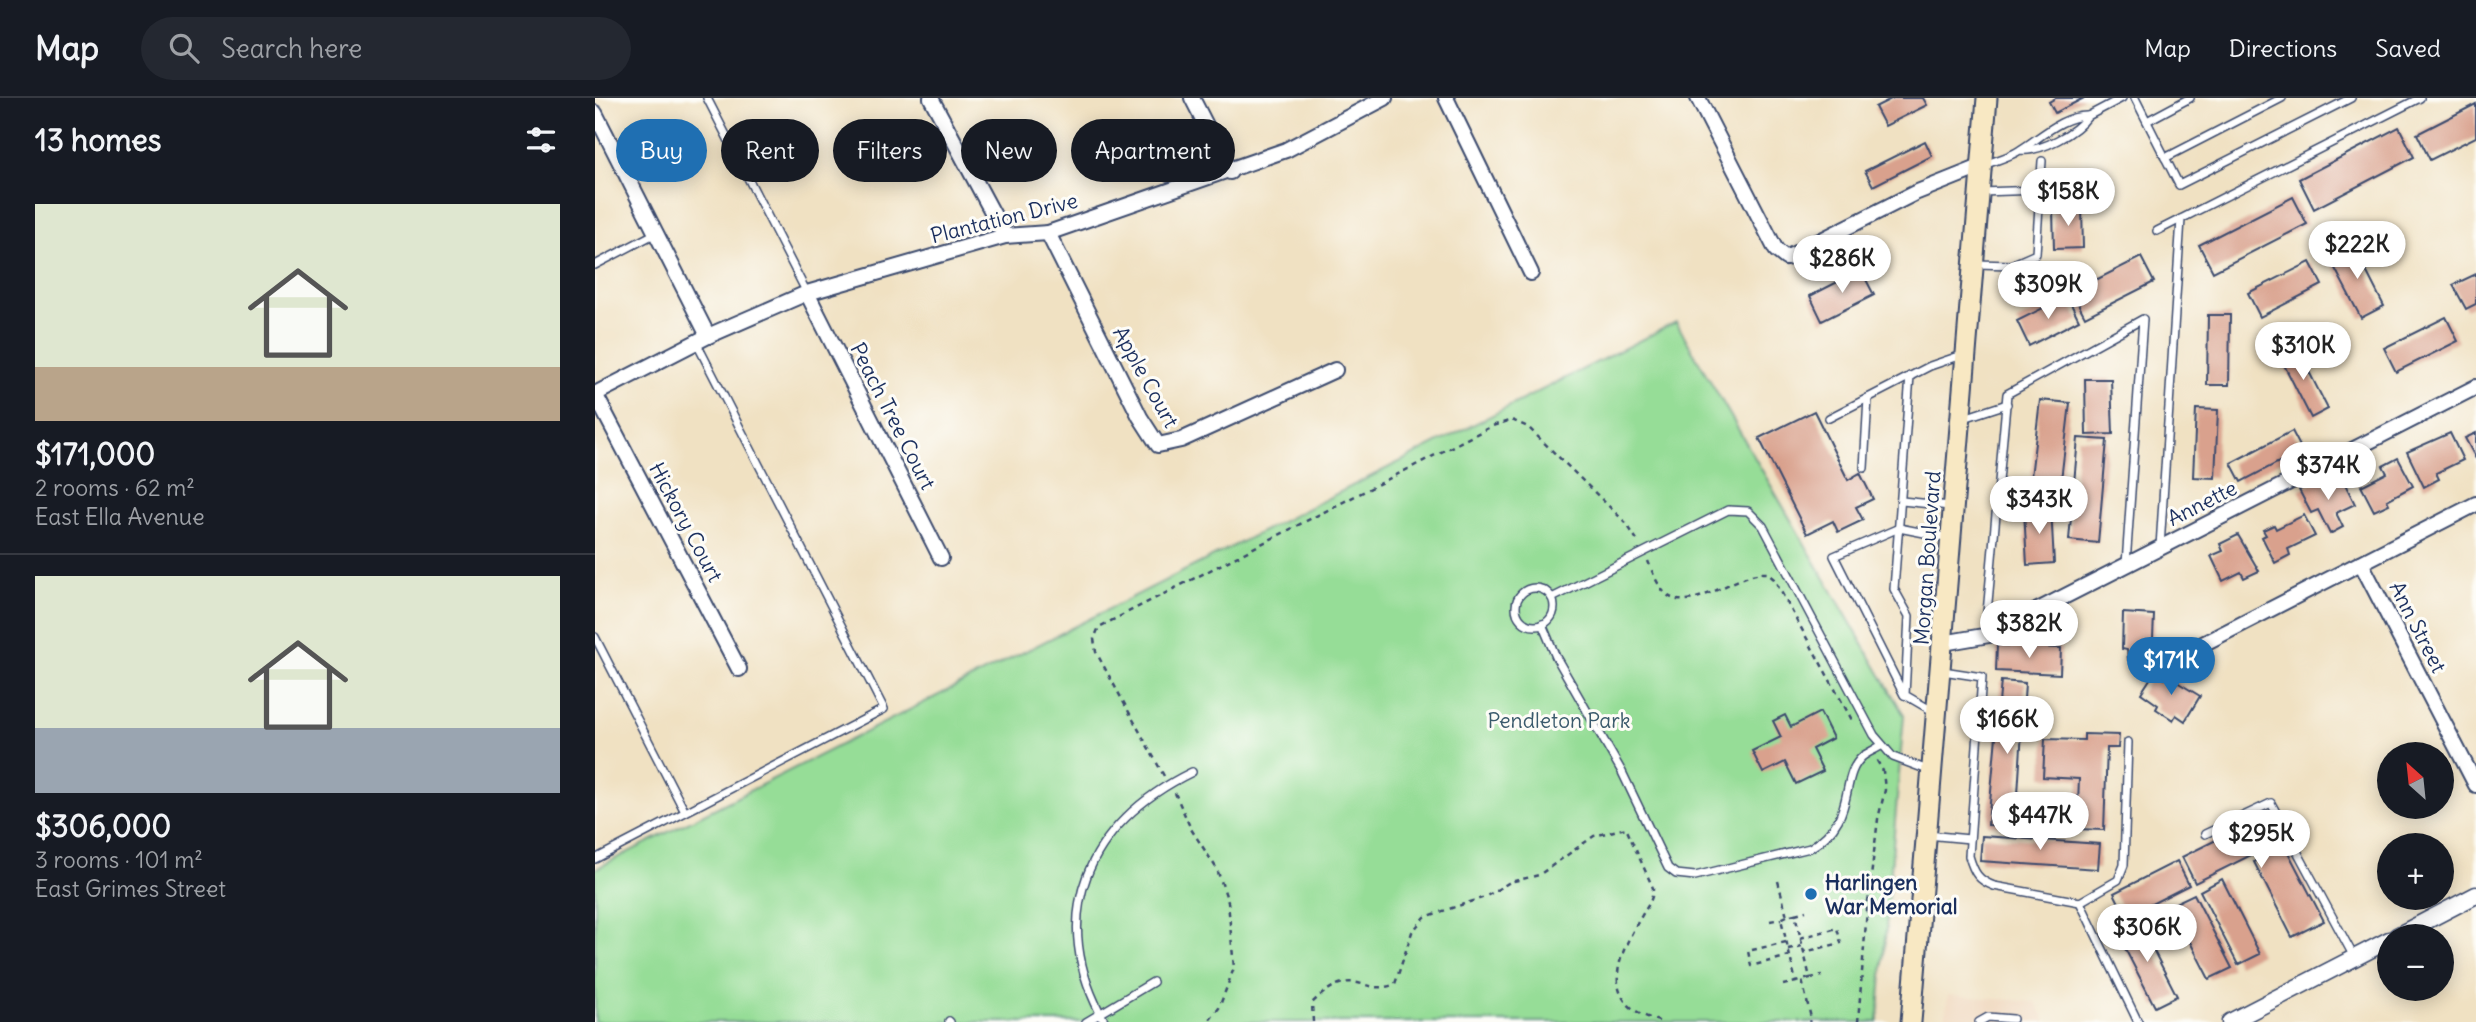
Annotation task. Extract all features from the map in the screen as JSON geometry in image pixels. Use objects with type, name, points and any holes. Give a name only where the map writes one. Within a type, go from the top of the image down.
[{"type":"main road","name":"Morgan Boulevard","points":[[1911,1022],[1987,98]]},
{"type":"street","points":[[931,98],[1005,236]]},
{"type":"street","points":[[1192,98],[1203,119]]},
{"type":"street","name":"Plantation Drive","points":[[1235,170],[1286,150],[1385,98]]},
{"type":"street","points":[[1446,98],[1531,273]]},
{"type":"street","points":[[1697,98],[1776,250],[1786,258],[1915,193],[1980,167]]},
{"type":"street","points":[[595,113],[656,233],[702,338]]},
{"type":"street","points":[[595,149],[610,141]]},
{"type":"street","name":"Plantation Drive","points":[[595,394],[702,338],[807,292],[1005,236],[1048,233],[1200,182]]},
{"type":"street","name":"Apple Court","points":[[1048,233],[1140,417],[1158,445],[1181,440],[1335,370]]},
{"type":"street","name":"Peach Tree Court","points":[[807,292],[941,558]]},
{"type":"street","name":"Annette","points":[[1943,643],[1985,635],[2476,387]]},
{"type":"street","name":"Hickory Court","points":[[595,394],[739,669]]},
{"type":"street","points":[[2195,648],[2476,504]]},
{"type":"street","name":"Ann Street","points":[[2361,563],[2476,785]]},
{"type":"street","points":[[2419,924],[2476,895]]},
{"type":"street","points":[[2229,1022],[2377,946]]},
{"type":"lane","points":[[707,98],[807,292]]},
{"type":"lane","points":[[1980,167],[2021,150],[2033,151],[2082,125],[2088,116],[2122,98]]},
{"type":"lane","points":[[2135,98],[2179,185],[2351,98]]},
{"type":"lane","points":[[2147,121],[2190,98]]},
{"type":"lane","points":[[2165,158],[2282,98]]},
{"type":"lane","points":[[2157,231],[2420,98]]},
{"type":"lane","points":[[1972,264],[2011,265],[2036,254],[2042,160]]},
{"type":"lane","points":[[1978,192],[2040,190]]},
{"type":"lane","points":[[2160,548],[2181,219]]},
{"type":"lane","points":[[595,265],[656,233]]},
{"type":"lane","points":[[1985,635],[2007,394],[2143,318],[2126,565]]},
{"type":"lane","points":[[595,859],[884,709],[702,338]]},
{"type":"lane","points":[[1829,418],[1910,376],[1966,354]]},
{"type":"lane","points":[[1905,695],[1909,615],[1893,589],[1910,376]]},
{"type":"lane","points":[[1864,468],[1868,398]]},
{"type":"lane","points":[[1961,419],[2007,404]]},
{"type":"lane","points":[[1902,501],[1954,506]]},
{"type":"lane","points":[[1552,598],[1728,510],[1748,511],[1763,526],[1874,735],[1892,757],[1931,772]]},
{"type":"lane","points":[[1937,713],[1905,695],[1834,556],[1899,528],[1951,539]]},
{"type":"lane","points":[[1532,588],[1544,590],[1552,598],[1552,616],[1542,624],[1529,625],[1520,617],[1518,600],[1532,588]]},
{"type":"lane","points":[[1542,624],[1556,657],[1622,772],[1668,868],[1676,874],[1695,876],[1810,848],[1825,840],[1842,816],[1853,772],[1863,757],[1882,745]]},
{"type":"lane","points":[[595,637],[685,812]]},
{"type":"lane","points":[[1941,671],[1982,677],[1969,856],[1975,873],[1982,881],[2080,902],[2118,880],[2124,865],[2128,742]]},
{"type":"lane","points":[[1105,1022],[1086,982],[1078,950],[1076,919],[1081,889],[1091,863],[1137,807],[1169,783],[1192,772]]},
{"type":"lane","points":[[2205,834],[2271,803],[2354,958]]},
{"type":"lane","points":[[1926,835],[1970,839]]},
{"type":"lane","points":[[2080,902],[2139,1022]]},
{"type":"lane","points":[[1086,1022],[1153,982]]},
{"type":"lane","points":[[1979,1022],[1988,1017],[2013,1019]]},
{"type":"path","points":[[1208,1022],[1219,1008],[1234,968],[1228,902],[1217,869],[1191,829],[1169,783],[1096,652],[1094,639],[1099,627],[1492,426],[1512,420],[1528,427],[1626,523],[1663,590],[1672,598],[1695,598],[1749,575],[1767,573],[1774,579],[1852,720]]},
{"type":"path","points":[[1858,1022],[1867,909],[1878,819],[1885,790],[1883,771],[1871,752]]},
{"type":"path","points":[[1313,1022],[1312,1003],[1342,984],[1356,981],[1379,989],[1395,985],[1412,932],[1425,917],[1485,897],[1510,882],[1539,875],[1594,836],[1626,828],[1632,836],[1653,888],[1653,897],[1628,942],[1617,976],[1616,989],[1635,1013],[1662,1022]]},
{"type":"path","points":[[1778,881],[1787,916]]},
{"type":"path","points":[[1770,921],[1806,911]]},
{"type":"path","points":[[1795,914],[1810,978]]},
{"type":"path","points":[[1781,919],[1796,982]]},
{"type":"path","points":[[1800,938],[1837,929],[1841,943],[1804,952]]},
{"type":"path","points":[[1786,942],[1748,951],[1751,965],[1789,956]]},
{"type":"path","points":[[1788,949],[1802,946]]},
{"type":"path","points":[[1783,985],[1822,976]]},
{"type":"path","points":[[1802,981],[1811,1017],[1809,1022]]},
{"type":"shaded area","points":[[1948,995],[2036,1002],[2046,1022],[1945,1022]]},
{"type":"green space","name":"Pendleton Park","points":[[1676,322],[1904,715],[1878,1022],[595,1022],[595,869]]},
{"type":"building","points":[[1893,98],[1923,98],[1927,105],[1885,126],[1875,107]]},
{"type":"building","points":[[2056,98],[2084,98],[2055,113],[2049,102]]},
{"type":"building","points":[[2476,104],[2476,137],[2430,160],[2417,134]]},
{"type":"building","points":[[2399,127],[2414,157],[2314,209],[2299,179]]},
{"type":"building","points":[[1925,141],[1932,156],[1873,186],[1865,171]]},
{"type":"building","points":[[2293,197],[2307,224],[2213,272],[2199,245]]},
{"type":"building","points":[[2082,208],[2083,248],[2054,249],[2053,209]]},
{"type":"building","points":[[2353,245],[2384,306],[2361,318],[2329,257]]},
{"type":"building","points":[[2141,257],[2154,282],[2085,317],[2072,292]]},
{"type":"building","points":[[2310,262],[2322,285],[2260,317],[2248,293]]},
{"type":"building","points":[[1861,270],[1874,295],[1822,321],[1810,296]]},
{"type":"building","points":[[2476,274],[2476,304],[2466,309],[2453,285]]},
{"type":"building","points":[[2067,296],[2079,320],[2029,346],[2017,321]]},
{"type":"building","points":[[2208,315],[2230,315],[2229,385],[2207,385]]},
{"type":"building","points":[[2446,317],[2458,341],[2396,372],[2384,348]]},
{"type":"building","points":[[2296,346],[2328,409],[2311,418],[2279,355]]},
{"type":"building","points":[[2085,379],[2111,379],[2113,434],[2086,435]]},
{"type":"building","points":[[2040,400],[2070,403],[2058,506],[2028,503]]},
{"type":"building","points":[[2196,409],[2218,410],[2215,478],[2193,477]]},
{"type":"building","points":[[1814,411],[1848,480],[1860,473],[1873,499],[1856,507],[1863,520],[1838,532],[1833,521],[1807,534],[1759,438]]},
{"type":"building","points":[[2292,431],[2302,450],[2241,482],[2231,463]]},
{"type":"building","points":[[2450,433],[2463,460],[2436,473],[2439,479],[2424,487],[2407,452]]},
{"type":"building","points":[[2476,433],[2476,459],[2465,438]]},
{"type":"building","points":[[2078,438],[2107,440],[2098,543],[2069,540]]},
{"type":"building","points":[[2398,458],[2413,486],[2387,500],[2389,504],[2374,511],[2361,486],[2387,473],[2383,466]]},
{"type":"building","points":[[2322,479],[2327,488],[2343,480],[2355,504],[2336,513],[2343,527],[2330,534],[2318,510],[2311,513],[2299,490]]},
{"type":"building","points":[[2051,508],[2054,563],[2027,565],[2024,510]]},
{"type":"building","points":[[2304,515],[2315,536],[2288,549],[2290,555],[2275,563],[2262,537],[2266,535],[2263,530],[2274,525],[2276,529]]},
{"type":"building","points":[[2238,535],[2259,571],[2244,578],[2241,572],[2223,581],[2211,556],[2223,551],[2220,544]]},
{"type":"building","points":[[2123,613],[2154,615],[2152,661],[2128,660],[2127,650],[2122,649]]},
{"type":"building","points":[[1997,645],[2061,648],[2060,674],[1996,671]]},
{"type":"building","points":[[2154,673],[2165,679],[2167,676],[2200,696],[2185,721],[2176,715],[2173,720],[2156,709],[2158,705],[2141,693]]},
{"type":"building","points":[[2001,681],[2025,683],[2016,826],[1988,825]]},
{"type":"building","points":[[1820,712],[1833,738],[1812,749],[1823,771],[1796,784],[1785,762],[1763,773],[1752,751],[1781,737],[1773,721],[1785,715],[1791,727]]},
{"type":"building","points":[[2084,734],[2119,735],[2118,748],[2107,748],[2104,830],[2077,829],[2079,779],[2043,777],[2045,739],[2084,740]]},
{"type":"building","points":[[2268,814],[2324,921],[2292,937],[2254,862],[2276,851],[2273,844],[2195,883],[2182,857]]},
{"type":"building","points":[[1982,836],[2100,844],[2098,869],[1980,861]]},
{"type":"building","points":[[2177,861],[2189,885],[2126,917],[2114,893]]},
{"type":"building","points":[[2222,879],[2260,954],[2238,965],[2200,891]]},
{"type":"building","points":[[2194,894],[2232,968],[2209,979],[2171,905]]},
{"type":"building","points":[[2139,922],[2177,996],[2155,1007],[2117,933]]},
{"type":"place","name":"Harlingen War Memorial","points":[[1811,894]]}]
